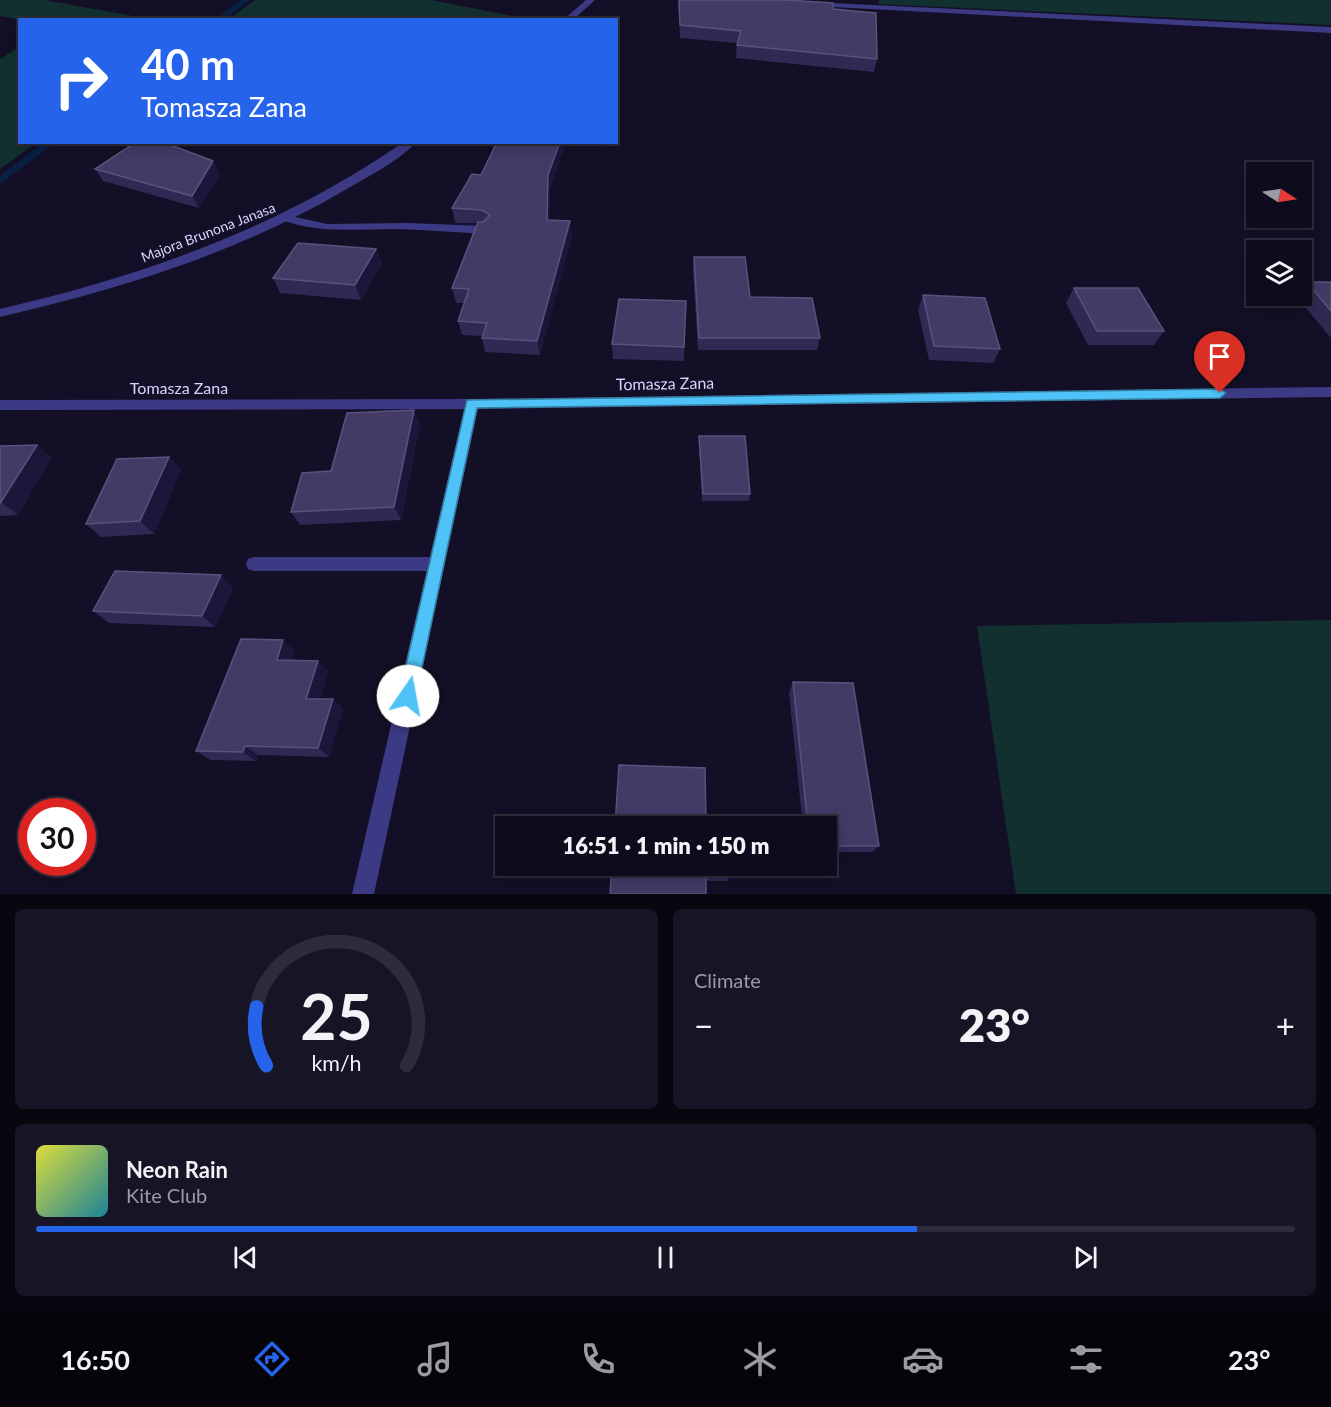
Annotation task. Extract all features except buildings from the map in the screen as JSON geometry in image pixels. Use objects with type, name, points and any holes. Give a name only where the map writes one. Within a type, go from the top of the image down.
[{"type":"street","points":[[569,18],[591,0]]},
{"type":"street","points":[[801,3],[901,10],[1331,30]]},
{"type":"street","name":"Majora Brunona Janasa","points":[[0,313],[63,298],[219,247],[286,218],[337,191],[409,144]]},
{"type":"street","points":[[286,218],[301,225],[321,228],[395,225],[484,230]]},
{"type":"street","name":"Tomasza Zana","points":[[0,405],[472,404],[1331,392]]},
{"type":"street","points":[[363,894],[472,404]]},
{"type":"street","points":[[254,564],[437,564]]},
{"type":"green space","points":[[0,0],[44,0],[144,18],[18,19],[0,16]]},
{"type":"green space","points":[[255,0],[431,0],[523,18],[230,18]]},
{"type":"green space","points":[[879,0],[1331,0],[1331,25],[878,4]]},
{"type":"green space","points":[[18,48],[18,144],[35,144],[0,169],[0,59]]},
{"type":"green space","points":[[1331,620],[1331,894],[1016,894],[977,626]]},
{"type":"waterway","points":[[222,18],[245,0]]},
{"type":"waterway","points":[[0,181],[48,144]]},
{"type":"route","points":[[408,696],[472,404],[1220,393]]}]
